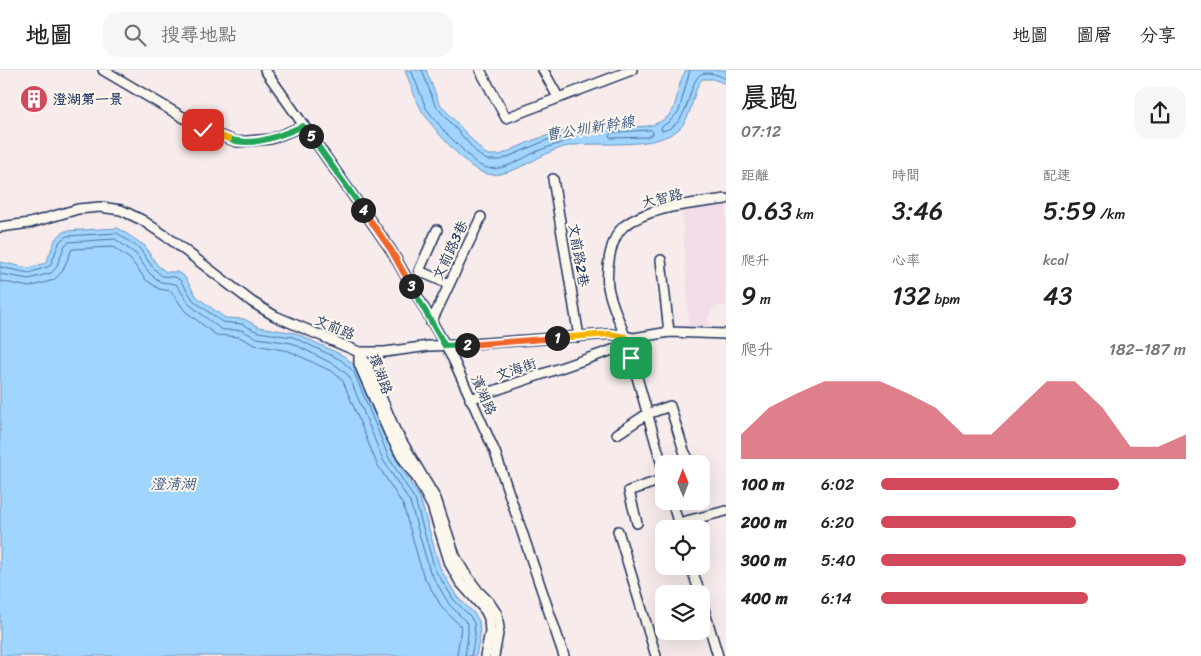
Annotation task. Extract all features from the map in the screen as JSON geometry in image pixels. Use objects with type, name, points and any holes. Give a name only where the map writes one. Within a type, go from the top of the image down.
[{"type":"street","points":[[103,70],[203,130],[237,142],[271,139],[303,126]]},
{"type":"street","name":"濱湖路","points":[[265,70],[391,250],[453,359],[495,452],[564,656]]},
{"type":"street","points":[[480,70],[506,118],[632,70]]},
{"type":"street","points":[[543,70],[558,97]]},
{"type":"street","name":"文前路2巷","points":[[553,179],[579,336]]},
{"type":"street","name":"大智路","points":[[659,455],[626,341],[608,288],[609,254],[622,228],[639,216],[656,211],[726,199]]},
{"type":"street","name":"文前路","points":[[0,227],[30,223],[78,209],[100,207],[121,210],[142,220],[170,239],[252,302],[275,316],[358,352],[384,352],[429,346],[610,334],[626,341],[669,332],[726,334]]},
{"type":"street","name":"文前路3巷","points":[[431,323],[481,217]]},
{"type":"street","points":[[437,230],[419,272],[449,284]]},
{"type":"street","points":[[661,260],[669,332]]},
{"type":"street","name":"文海街","points":[[470,399],[626,341]]},
{"type":"street","name":"環湖路","points":[[358,352],[359,364],[390,433],[432,506],[450,564],[460,582],[490,618],[490,632],[485,656]]},
{"type":"street","name":"環湖路","points":[[358,352],[368,366],[394,430],[436,499],[455,556],[470,581],[490,602],[497,614],[499,628],[494,656]]},
{"type":"street","points":[[617,434],[647,414],[670,406],[686,455]]},
{"type":"street","points":[[638,524],[629,491],[655,482]]},
{"type":"street","points":[[698,520],[726,511]]},
{"type":"street","points":[[618,531],[656,656]]},
{"type":"street","points":[[710,629],[718,656]]},
{"type":"shaded area","points":[[726,205],[726,307],[721,305],[712,309],[708,318],[710,326],[689,326],[682,211]]},
{"type":"water","points":[[405,70],[426,70],[439,103],[483,152],[488,155],[500,155],[558,132],[648,126],[660,122],[672,111],[686,70],[726,70],[726,84],[713,79],[702,79],[695,92],[686,120],[675,132],[664,137],[640,143],[586,144],[564,147],[519,168],[493,175],[474,168],[438,132],[425,115],[414,95]]},
{"type":"water","name":"澄清湖","points":[[118,228],[145,246],[157,265],[166,272],[177,272],[184,276],[197,297],[225,318],[244,319],[259,327],[295,333],[344,356],[359,369],[394,456],[420,498],[440,568],[457,597],[474,613],[479,621],[480,636],[476,656],[0,656],[0,262],[29,268],[46,263],[56,238],[65,231]]},
{"type":"place","name":"澄湖第一景","points":[[34,99]]},
{"type":"route","points":[[203,130],[237,142],[271,139],[303,126],[391,250],[445,346],[610,334],[625,337],[631,358]]},
{"type":"water label","name":"曹公圳新幹線","points":[[590,128]]}]
